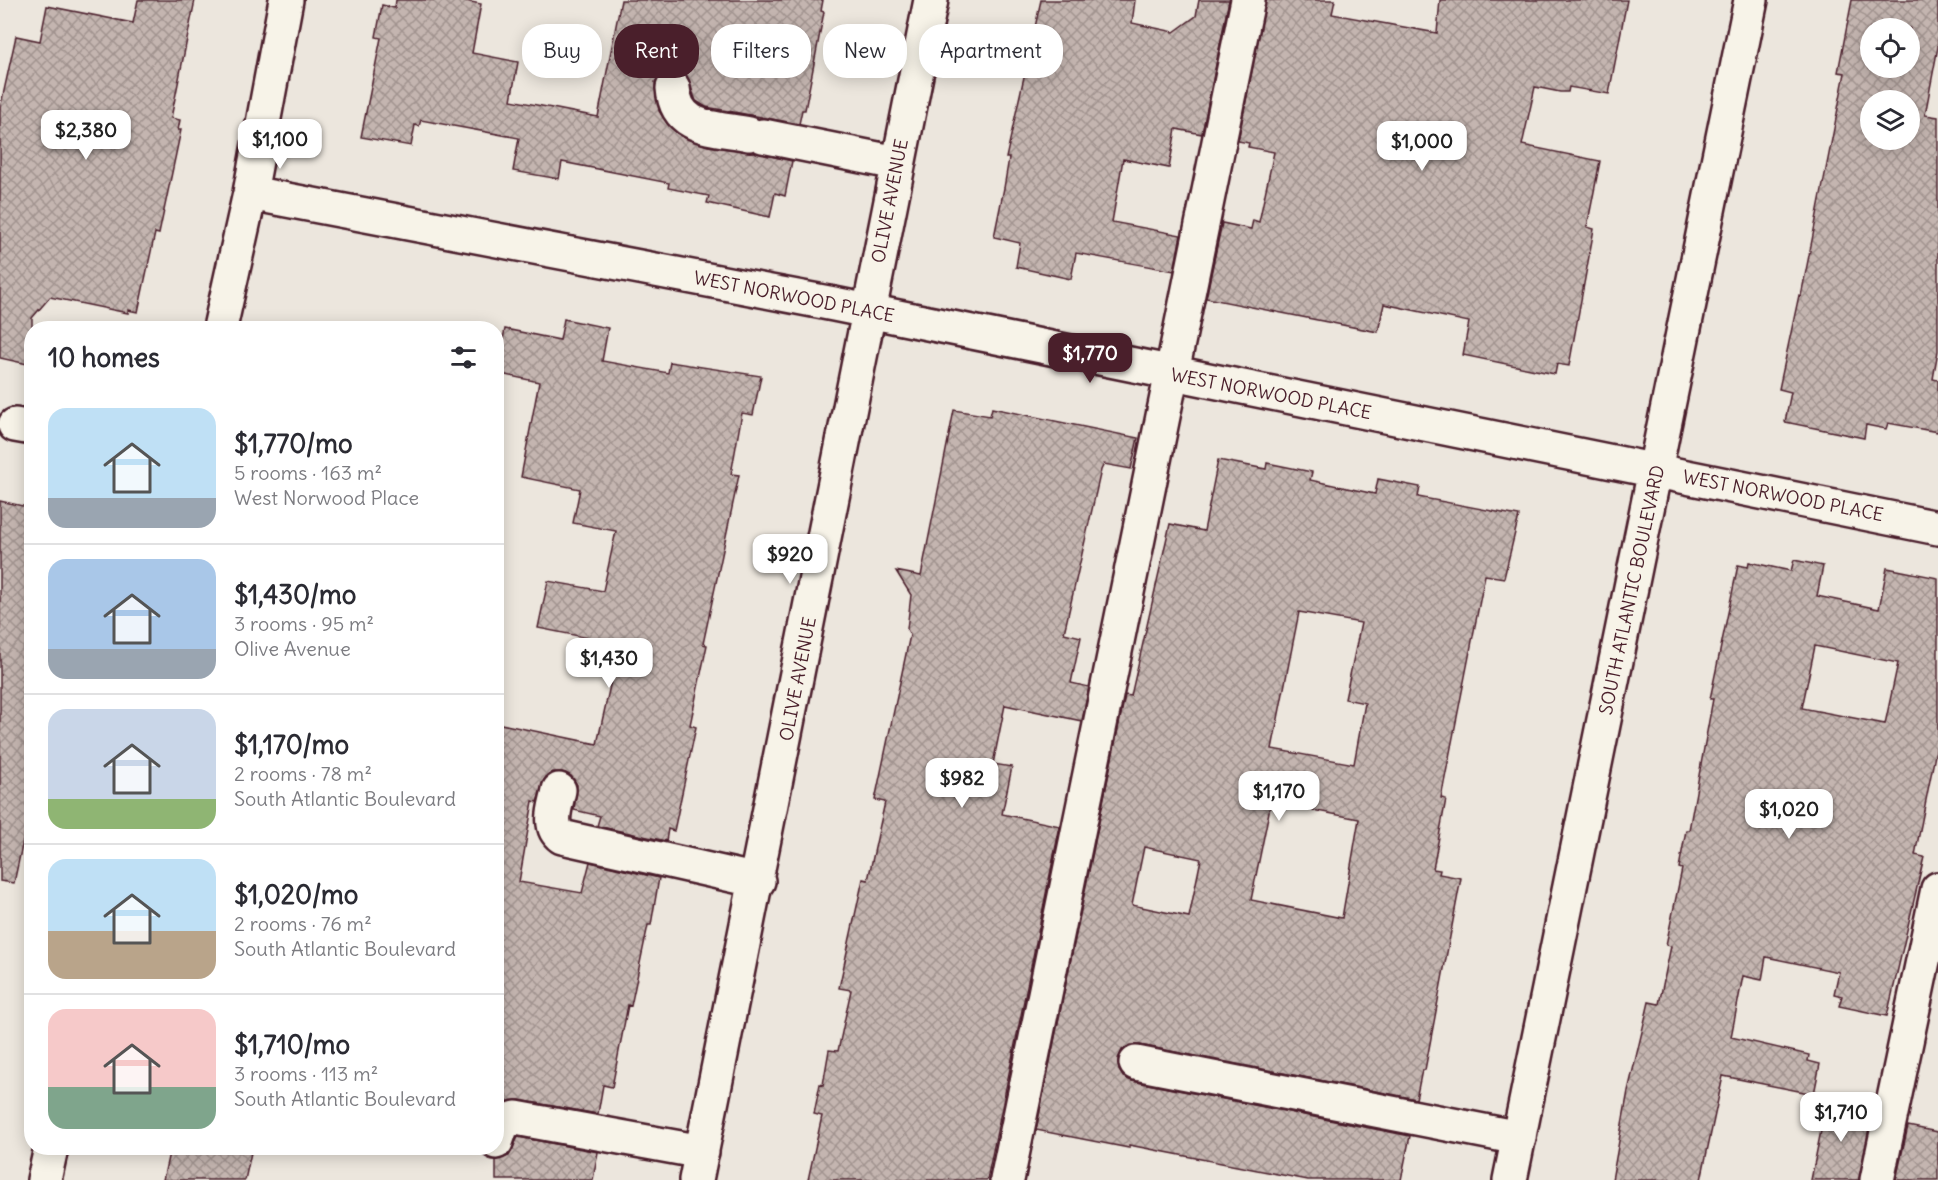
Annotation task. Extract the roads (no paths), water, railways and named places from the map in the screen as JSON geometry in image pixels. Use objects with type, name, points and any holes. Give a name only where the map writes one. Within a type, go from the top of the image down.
[{"type":"street","points":[[222,321],[250,192],[286,0]]},
{"type":"street","name":"OLIVE AVENUE","points":[[699,1166],[758,881],[897,163],[931,0]]},
{"type":"street","points":[[1007,1180],[1248,0]]},
{"type":"street","name":"SOUTH ATLANTIC BOULEVARD","points":[[1510,1180],[1751,0]]},
{"type":"street","points":[[673,88],[677,108],[690,122],[897,163]]},
{"type":"street","name":"WEST NORWOOD PLACE","points":[[250,192],[868,312],[1938,528]]},
{"type":"street","points":[[559,790],[553,824],[556,832],[562,837],[758,881]]},
{"type":"street","points":[[1877,1180],[1938,889]]},
{"type":"street","points":[[1136,1063],[1519,1138]]},
{"type":"street","points":[[504,1122],[516,1118],[699,1166]]},
{"type":"street","points":[[44,1180],[49,1155]]}]
